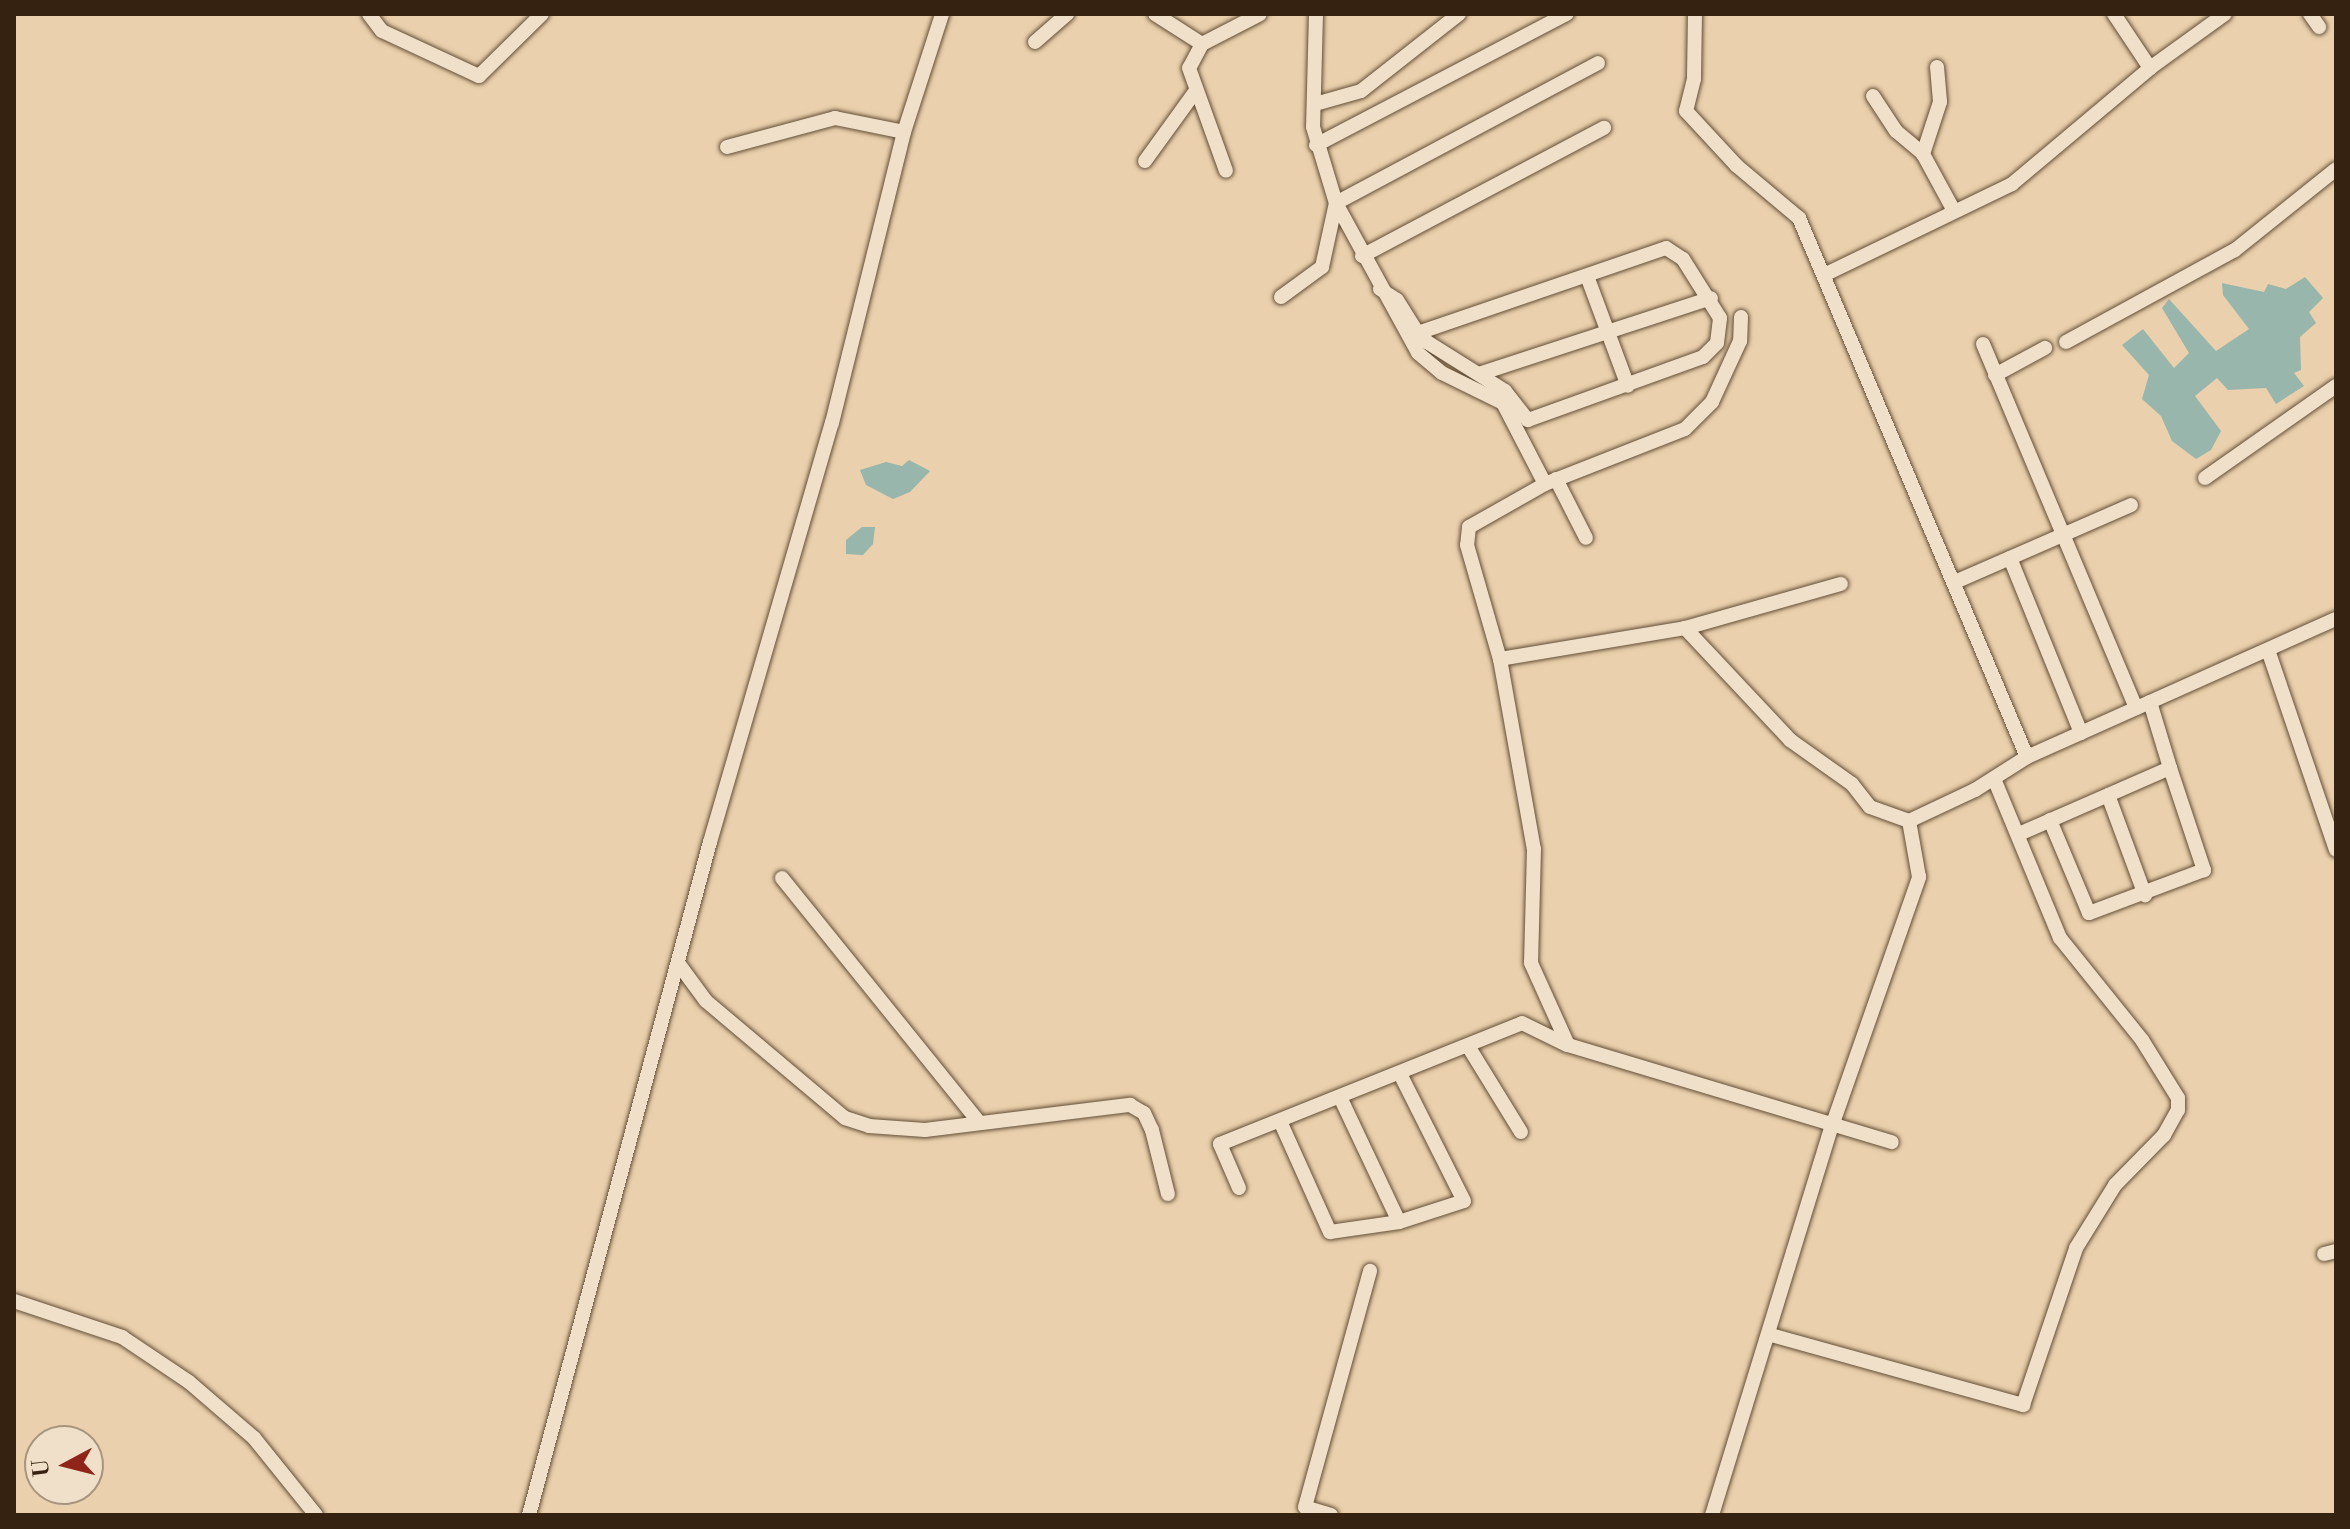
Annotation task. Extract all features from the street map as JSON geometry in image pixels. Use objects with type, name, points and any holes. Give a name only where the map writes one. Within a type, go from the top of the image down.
[{"type":"street","points":[[369,14],[382,31],[479,76],[542,14]]},
{"type":"street","points":[[529,1515],[678,963],[832,423],[904,132],[942,14]]},
{"type":"street","points":[[1035,42],[1067,14]]},
{"type":"street","points":[[1155,14],[1202,44]]},
{"type":"street","points":[[1226,171],[1195,92],[1189,64],[1202,44],[1260,14]]},
{"type":"street","points":[[1316,14],[1316,145],[1336,203],[1362,256],[1408,339],[1429,364],[1508,409],[1586,538]]},
{"type":"street","points":[[1315,104],[1361,91],[1459,14]]},
{"type":"street","points":[[1316,145],[1567,14]]},
{"type":"street","points":[[1695,14],[1694,79],[1686,111],[1737,166],[1795,212],[2027,757]]},
{"type":"street","points":[[2114,14],[2150,68]]},
{"type":"street","points":[[1824,275],[2022,177],[2150,68],[2225,14]]},
{"type":"street","points":[[2310,14],[2319,27]]},
{"type":"street","points":[[1281,297],[1322,267],[1336,203],[1598,63]]},
{"type":"street","points":[[1923,154],[1940,102],[1937,67]]},
{"type":"street","points":[[1145,161],[1195,92]]},
{"type":"street","points":[[1873,96],[1896,131],[1923,154],[1953,209]]},
{"type":"street","points":[[727,147],[835,118],[904,132]]},
{"type":"street","points":[[1362,256],[1604,128]]},
{"type":"street","points":[[2066,342],[2235,250],[2336,169]]},
{"type":"street","points":[[1380,289],[1397,300],[1418,333],[1511,395],[1528,420],[1628,386],[1710,350],[1717,343],[1720,318],[1711,298],[1683,259],[1666,248],[1418,333]]},
{"type":"street","points":[[1587,276],[1628,386]]},
{"type":"street","points":[[1479,374],[1711,298]]},
{"type":"street","points":[[1568,1045],[1542,997],[1531,963],[1534,849],[1500,659],[1467,545],[1469,527],[1550,482],[1664,440],[1701,416],[1712,402],[1740,341],[1741,317]]},
{"type":"street","points":[[1983,344],[2063,535],[2170,768],[2204,870],[2145,895],[2089,913],[2050,820]]},
{"type":"street","points":[[1995,375],[2045,348]]},
{"type":"street","points":[[2205,478],[2336,386]]},
{"type":"street","points":[[1955,582],[2131,505]]},
{"type":"street","points":[[2010,558],[2081,733]]},
{"type":"street","points":[[1500,659],[1685,628],[1841,584]]},
{"type":"street","points":[[1685,628],[1790,740],[1852,784],[1870,807],[1909,821],[1994,779],[2027,757],[2336,619]]},
{"type":"street","points":[[2268,650],[2336,850]]},
{"type":"street","points":[[2019,834],[2170,768]]},
{"type":"street","points":[[1771,1335],[2023,1405],[2076,1248],[2115,1185],[2173,1121],[2178,1098],[2118,1008],[2060,938],[1994,779]]},
{"type":"street","points":[[2108,795],[2145,895]]},
{"type":"street","points":[[1712,1515],[1771,1335],[1832,1126],[1919,877],[1909,821]]},
{"type":"street","points":[[782,878],[979,1122]]},
{"type":"street","points":[[678,963],[717,1011],[845,1118],[894,1130],[1130,1105],[1144,1113],[1152,1130],[1168,1194]]},
{"type":"street","points":[[1239,1188],[1220,1144],[1522,1023],[1568,1045],[1892,1142]]},
{"type":"street","points":[[1468,1046],[1521,1132]]},
{"type":"street","points":[[1280,1121],[1330,1232],[1399,1222],[1464,1201],[1400,1074]]},
{"type":"street","points":[[1340,1097],[1399,1222]]},
{"type":"street","points":[[1331,1515],[1303,1511],[1370,1271]]},
{"type":"street","points":[[14,1301],[122,1337],[189,1382],[254,1438],[316,1515]]},
{"type":"water","points":[[2305,277],[2323,298],[2309,312],[2316,323],[2300,337],[2301,370],[2294,373],[2304,386],[2276,404],[2266,388],[2228,390],[2217,378],[2195,396],[2221,431],[2211,450],[2196,459],[2172,441],[2161,416],[2142,399],[2149,375],[2122,345],[2143,329],[2174,368],[2189,353],[2162,308],[2169,299],[2216,351],[2249,329],[2223,295],[2222,283],[2264,292],[2268,284],[2286,289]]},
{"type":"water","points":[[909,460],[930,471],[910,492],[893,499],[866,485],[860,470],[886,462],[902,466]]},
{"type":"water","points":[[862,527],[875,527],[873,544],[863,555],[846,554],[846,540]]}]
